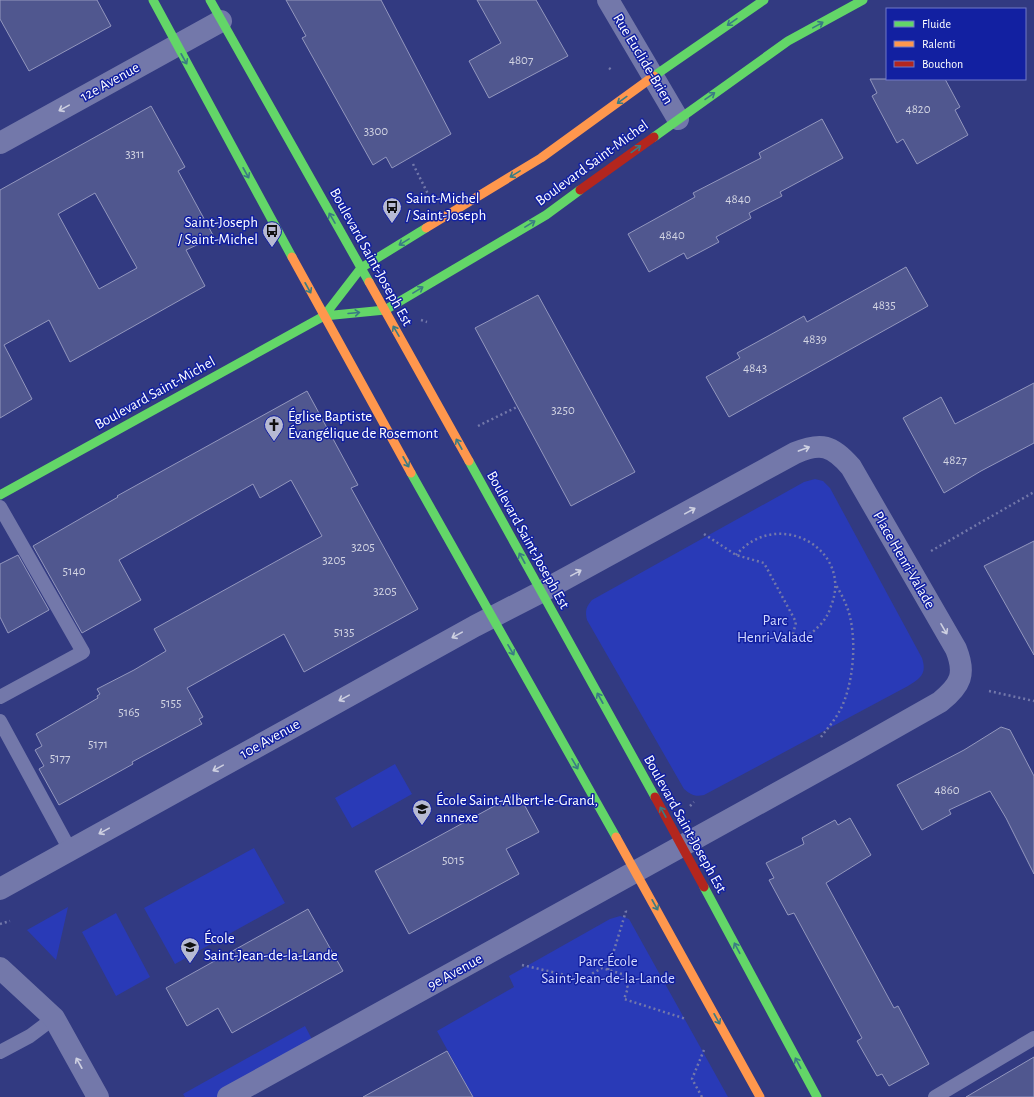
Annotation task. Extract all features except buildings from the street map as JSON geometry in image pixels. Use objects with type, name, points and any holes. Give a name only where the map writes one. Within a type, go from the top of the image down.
[{"type":"main road","points":[[153,0],[176,46],[324,316],[636,871],[760,1097]]},
{"type":"main road","name":"Boulevard Saint-Joseph Est","points":[[210,0],[542,592],[682,846],[817,1097]]},
{"type":"main road","name":"Boulevard Saint-Michel","points":[[324,316],[361,268],[541,158],[653,77],[764,0]]},
{"type":"main road","name":"Boulevard Saint-Michel","points":[[0,495],[324,316],[384,310],[546,215],[788,41],[864,0]]},
{"type":"street","name":"Rue Euclide-Brien","points":[[608,0],[678,119]]},
{"type":"street","name":"12e Avenue","points":[[0,143],[221,21]]},
{"type":"street","name":"Place Henri-Valade","points":[[542,592],[795,453],[809,447],[824,447],[841,455],[851,467],[956,649],[962,670],[952,693],[940,702],[682,846]]},
{"type":"street","name":"10e Avenue","points":[[0,889],[492,617],[542,592]]},
{"type":"street","name":"9e Avenue","points":[[228,1097],[682,846]]},
{"type":"street","points":[[0,968],[54,1018],[98,1097]]},
{"type":"lane","points":[[0,507],[83,652],[0,697]]},
{"type":"lane","points":[[0,721],[70,850]]},
{"type":"lane","points":[[0,1052],[30,1036],[54,1018]]},
{"type":"lane","points":[[935,1097],[1034,1038]]},
{"type":"path","points":[[609,68],[613,71]]},
{"type":"path","points":[[412,164],[428,194]]},
{"type":"path","points":[[420,320],[427,322]]},
{"type":"path","points":[[482,424],[517,407]]},
{"type":"path","points":[[931,551],[1034,492]]},
{"type":"path","points":[[736,555],[744,546],[759,537],[776,533],[794,534],[809,541],[822,553],[831,568],[836,585],[849,614],[853,669],[849,689],[839,712],[821,737]]},
{"type":"path","points":[[704,534],[736,555],[764,562],[796,622],[792,639],[802,639],[826,619],[834,599],[836,585]]},
{"type":"path","points":[[989,691],[1034,701]]},
{"type":"path","points":[[608,970],[626,911]]},
{"type":"path","points":[[0,924],[10,921]]},
{"type":"path","points":[[520,964],[587,980],[593,973],[602,968],[622,974],[628,988],[624,999],[692,1021]]},
{"type":"path","points":[[702,1097],[692,1078],[706,1046]]},
{"type":"green space","name":"Parc Henri-Valade","points":[[815,479],[823,481],[830,488],[922,658],[924,668],[922,675],[908,686],[704,795],[693,795],[684,789],[587,620],[587,607],[592,600],[804,482]]},
{"type":"green space","points":[[395,764],[412,794],[352,828],[335,798]]},
{"type":"green space","points":[[254,848],[285,903],[175,964],[144,908]]},
{"type":"green space","points":[[68,907],[56,960],[27,930]]},
{"type":"green space","points":[[116,913],[150,977],[116,996],[82,932]]},
{"type":"green space","name":"Parc-École Saint-Jean-de-la-Lande","points":[[620,916],[629,919],[728,1097],[473,1097],[437,1031],[514,987],[509,976],[610,919]]},
{"type":"green space","points":[[305,1026],[315,1045],[222,1097],[185,1097],[183,1094]]},
{"type":"traffic: fast","points":[[153,0],[292,257]]},
{"type":"traffic: fast","points":[[210,0],[369,282]]},
{"type":"traffic: fast","points":[[654,76],[764,0]]},
{"type":"traffic: fast","points":[[654,137],[788,41],[863,0]]},
{"type":"traffic: fast","points":[[324,316],[385,310],[546,215],[580,190]]},
{"type":"traffic: fast","points":[[0,495],[324,316],[361,268],[426,228]]},
{"type":"traffic: fast","points":[[469,461],[655,797]]},
{"type":"traffic: fast","points":[[411,473],[616,837]]},
{"type":"traffic: fast","points":[[704,887],[817,1097]]},
{"type":"traffic: slow","points":[[426,228],[541,158],[654,76]]},
{"type":"traffic: slow","points":[[292,257],[411,473]]},
{"type":"traffic: slow","points":[[369,282],[469,461]]},
{"type":"traffic: slow","points":[[616,837],[760,1097]]},
{"type":"traffic: jam","points":[[580,190],[654,137]]},
{"type":"traffic: jam","points":[[655,797],[704,887]]},
{"type":"place","name":"Saint-Michel / Saint-Joseph","points":[[392,224]]},
{"type":"place","name":"Saint-Joseph / Saint-Michel","points":[[272,248]]},
{"type":"place","name":"Église Baptiste Évangélique de Rosemont","points":[[274,442]]},
{"type":"place","name":"École Saint-Albert-le-Grand, annexe","points":[[422,826]]},
{"type":"place","name":"École Saint-Jean-de-la-Lande","points":[[190,964]]}]
